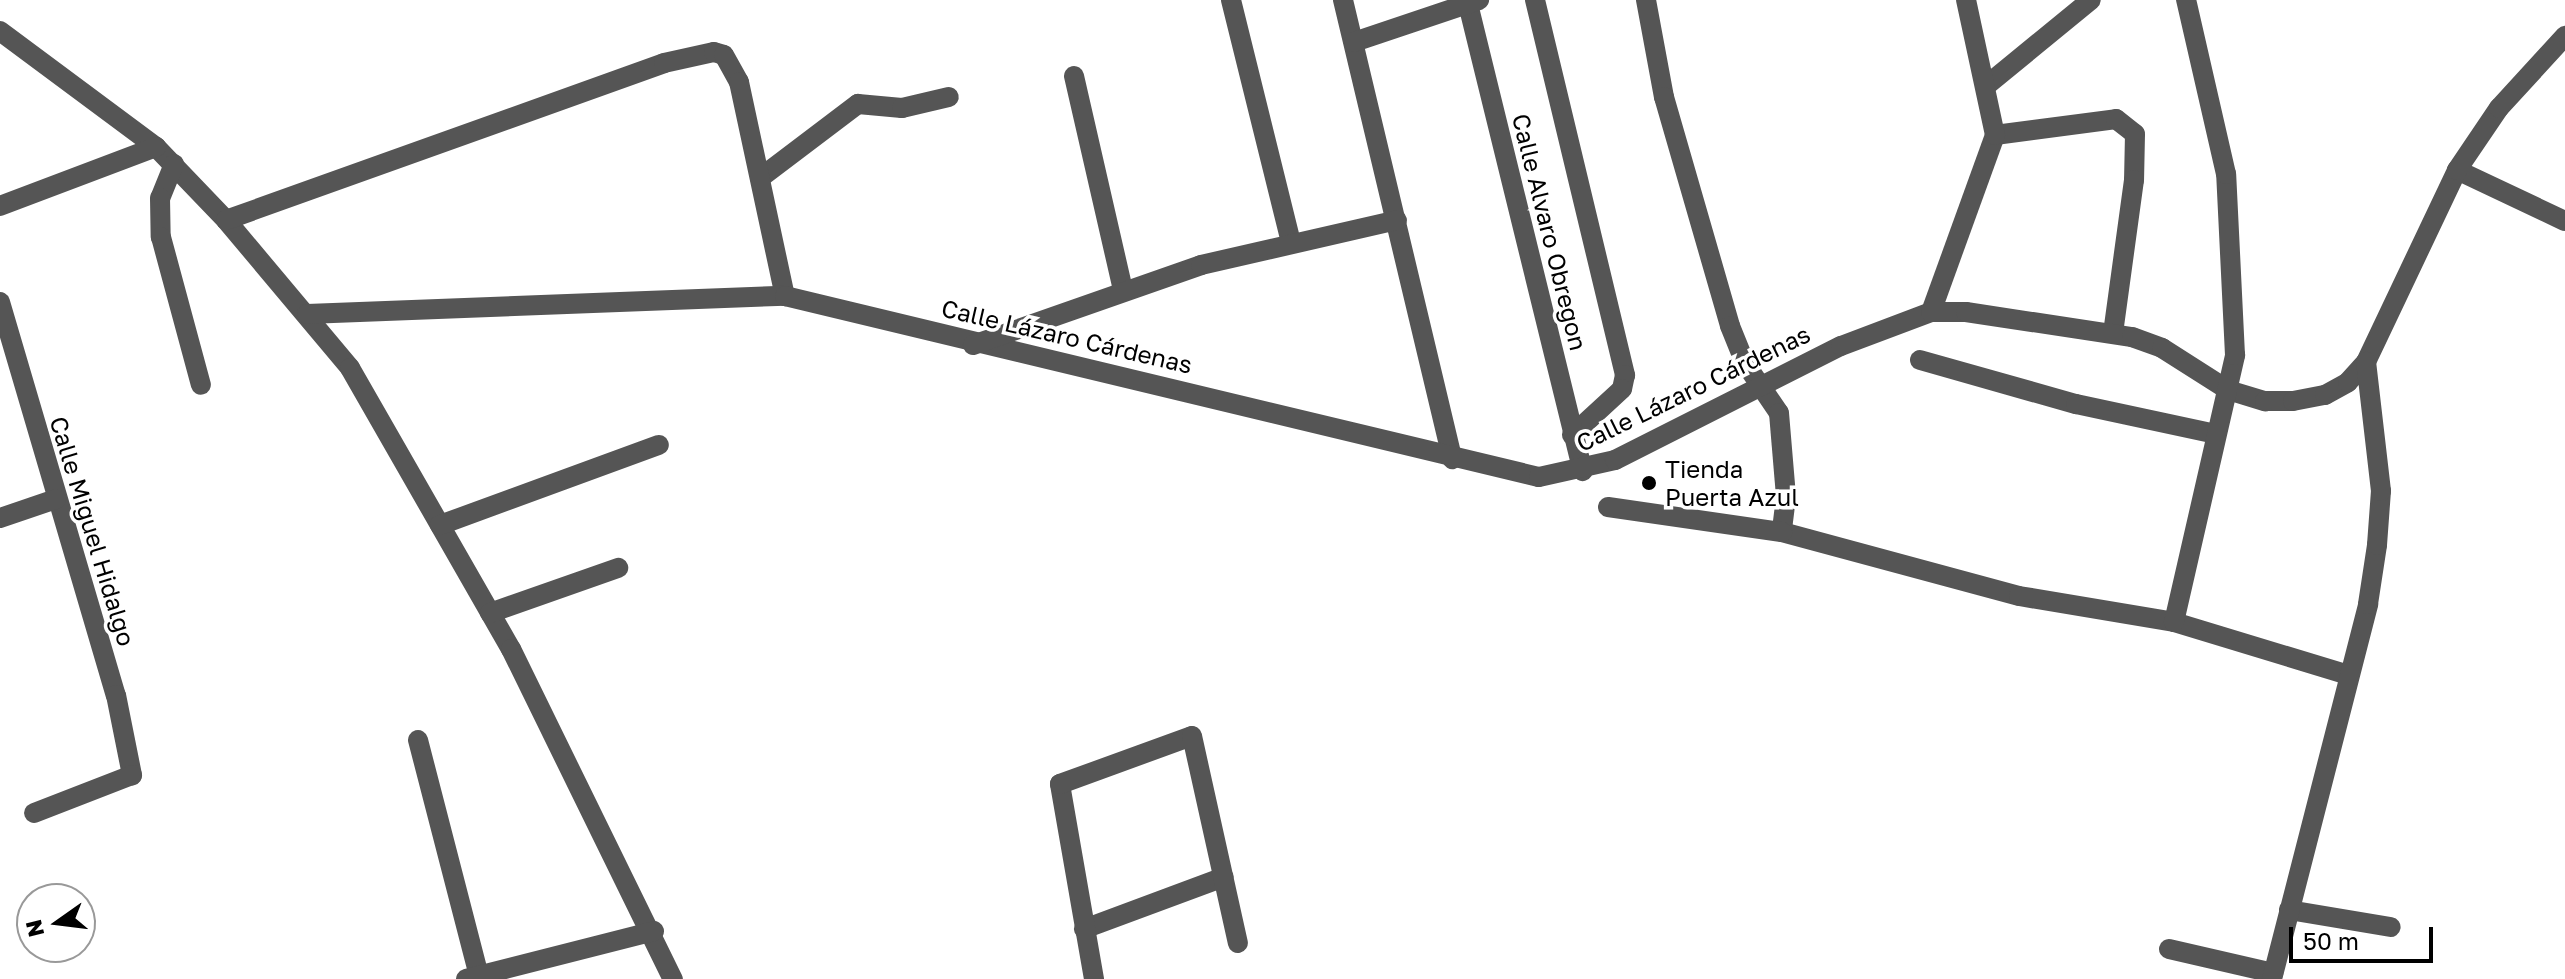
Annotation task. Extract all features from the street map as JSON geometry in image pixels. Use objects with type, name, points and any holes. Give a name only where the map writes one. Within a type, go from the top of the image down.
[{"type":"street","points":[[1231,0],[1291,243]]},
{"type":"street","points":[[1343,0],[1452,459]]},
{"type":"street","points":[[1535,0],[1625,375],[1622,389],[1572,435]]},
{"type":"street","points":[[1646,0],[1664,97],[1730,326],[1745,363],[1763,386],[1783,430],[1786,497],[1782,532]]},
{"type":"street","points":[[1931,312],[1995,135],[1987,85],[1966,0]]},
{"type":"street","points":[[1987,85],[2091,0]]},
{"type":"street","points":[[2174,622],[2235,355],[2226,174],[2186,0]]},
{"type":"street","points":[[1354,42],[1474,2]]},
{"type":"street","name":"Calle Alvaro Obregon","points":[[1474,2],[1572,435],[1583,471]]},
{"type":"street","points":[[0,31],[156,147],[174,164],[307,314],[386,425],[490,613],[654,931],[673,979]]},
{"type":"street","name":"Calle Lázaro Cárdenas","points":[[307,314],[785,296],[973,345],[1235,401],[1452,459],[1539,477],[1583,471],[1615,460],[1841,346],[1931,312],[1966,312],[2113,334],[2162,348],[2228,390],[2265,401],[2325,395],[2366,362],[2457,170],[2499,108],[2565,36]]},
{"type":"street","points":[[226,220],[664,63],[714,52],[724,55],[739,82],[785,296]]},
{"type":"street","points":[[1074,76],[1123,290]]},
{"type":"street","points":[[760,178],[858,104],[902,108],[949,97]]},
{"type":"street","points":[[1995,135],[2116,119],[2135,134],[2134,180],[2113,334]]},
{"type":"street","points":[[0,206],[156,147]]},
{"type":"street","points":[[174,164],[160,198],[161,237],[201,385]]},
{"type":"street","points":[[2457,170],[2565,221]]},
{"type":"street","points":[[973,345],[1123,290],[1291,243],[1397,220]]},
{"type":"street","name":"Calle Miguel Hidalgo","points":[[0,302],[116,695],[132,775],[34,813]]},
{"type":"street","points":[[1920,360],[2076,404],[2216,434]]},
{"type":"street","points":[[2169,949],[2273,976],[2368,604],[2381,491],[2366,362]]},
{"type":"street","points":[[440,525],[659,445]]},
{"type":"street","points":[[0,518],[56,499]]},
{"type":"street","points":[[1608,507],[1782,532],[2019,596],[2174,622],[2348,675]]},
{"type":"street","points":[[490,613],[618,568]]},
{"type":"street","points":[[1094,979],[1060,784],[1192,736],[1238,943]]},
{"type":"street","points":[[418,740],[475,978],[654,931]]},
{"type":"street","points":[[1084,929],[1224,877]]},
{"type":"street","points":[[2289,910],[2391,927]]},
{"type":"place","name":"Tienda Puerta Azul","points":[[1649,483]]}]
